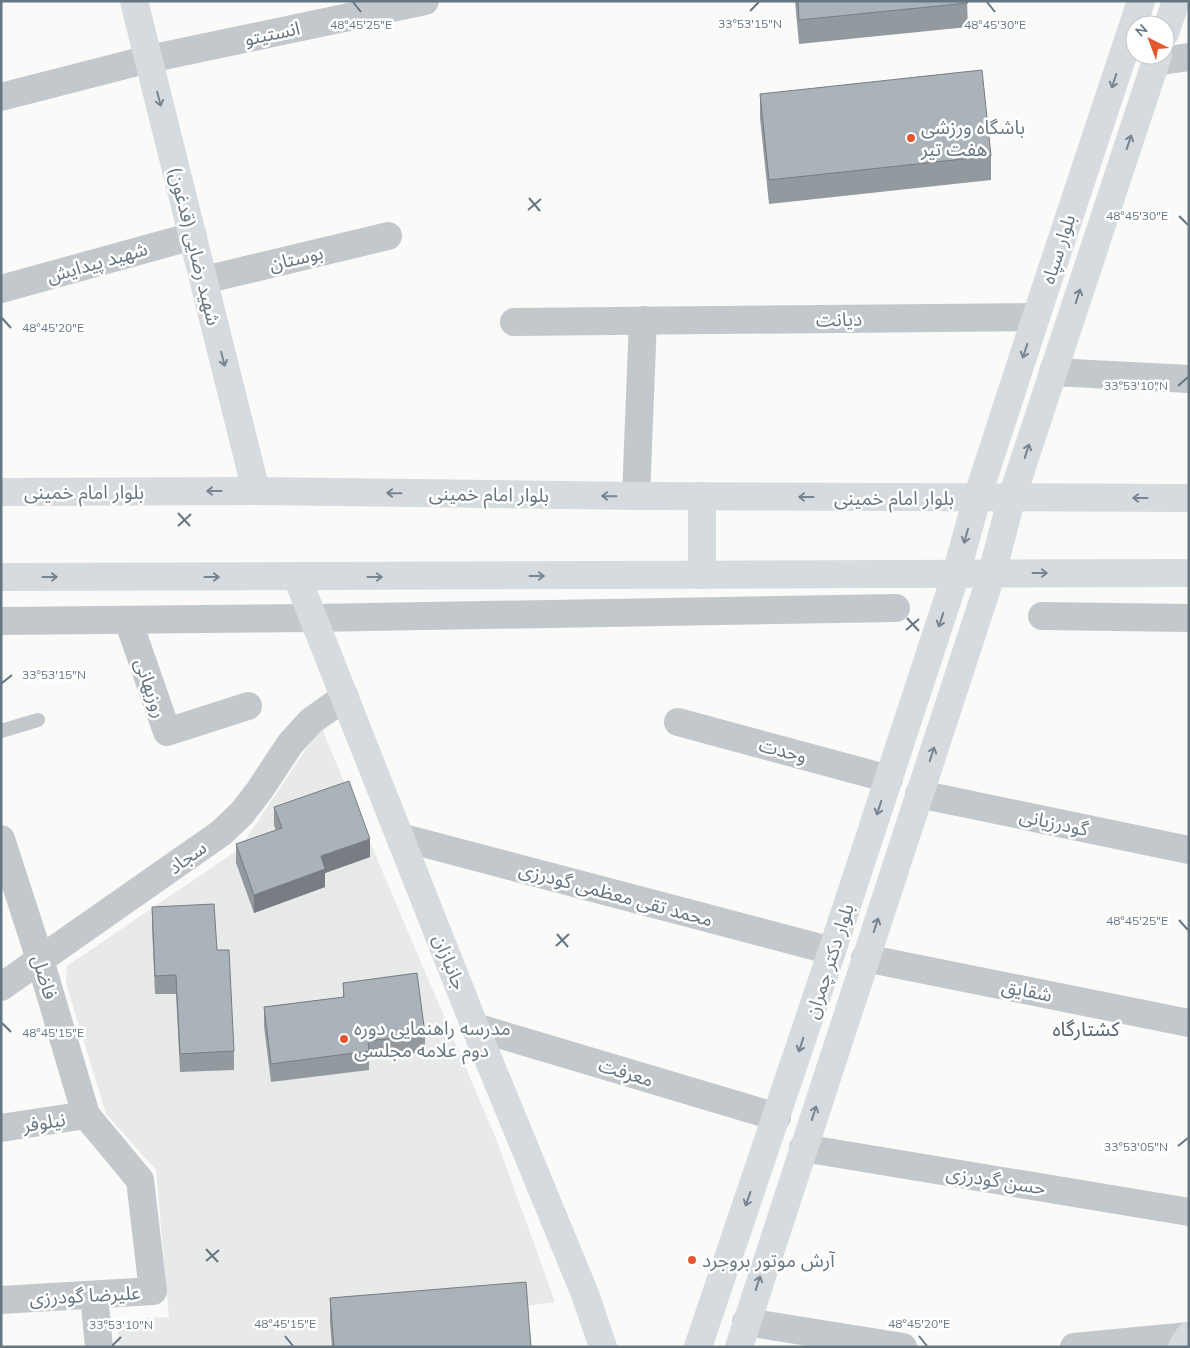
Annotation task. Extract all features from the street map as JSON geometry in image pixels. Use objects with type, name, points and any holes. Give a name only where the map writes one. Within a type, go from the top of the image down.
[{"type":"main road","name":"(قدغون) شهید رضایی","points":[[134,1],[256,491]]},
{"type":"main road","name":"بلوار سپاه","points":[[956,574],[977,498],[1141,1]]},
{"type":"main road","points":[[1171,15],[1176,1]]},
{"type":"main road","name":"بلوار سپاه","points":[[992,573],[1012,497],[1155,65]]},
{"type":"main road","name":"بلوار امام خمینی","points":[[1,492],[256,491],[636,496],[1012,497]]},
{"type":"main road","points":[[702,496],[702,576]]},
{"type":"main road","points":[[1012,497],[1189,498]]},
{"type":"main road","name":"بلوار دکتر چمران","points":[[742,1334],[992,573]]},
{"type":"main road","points":[[1,578],[1189,573]]},
{"type":"main road","name":"بلوار دکتر چمران","points":[[698,1347],[777,1118],[956,574]]},
{"type":"main road","name":"جانبازان","points":[[297,577],[475,1027],[584,1294],[603,1347]]},
{"type":"main road","points":[[1182,1347],[1189,1336]]},
{"type":"street","name":"انستیتو","points":[[1,97],[149,59],[425,1]]},
{"type":"street","points":[[1175,58],[1189,57]]},
{"type":"street","name":"شهید پیدایش","points":[[1,289],[193,236]]},
{"type":"street","name":"بوستان","points":[[204,280],[388,236]]},
{"type":"street","name":"دیانت","points":[[514,322],[1036,317]]},
{"type":"street","points":[[636,496],[643,320]]},
{"type":"street","points":[[1053,372],[1189,379]]},
{"type":"street","points":[[1,621],[313,618],[896,608]]},
{"type":"street","points":[[1042,616],[1189,618]]},
{"type":"street","name":"روزبهانی","points":[[128,620],[167,732],[248,706]]},
{"type":"street","name":"سجاد","points":[[1,987],[221,832],[242,813],[290,744],[311,721],[345,698]]},
{"type":"street","name":"وحدت","points":[[678,722],[889,779]]},
{"type":"street","name":"گودرزیانی","points":[[919,794],[1189,850]]},
{"type":"street","name":"محمد تقی معظمی گودرزی","points":[[400,837],[832,951]]},
{"type":"street","name":"فاضل","points":[[1,839],[40,960],[86,1116]]},
{"type":"street","name":"شقایق","points":[[865,958],[1189,1023]]},
{"type":"street","name":"معرفت","points":[[475,1027],[777,1118]]},
{"type":"street","name":"نیلوفر","points":[[1,1128],[86,1116]]},
{"type":"street","name":"علیرضا گودرزی","points":[[1,1300],[153,1291],[140,1180],[86,1116]]},
{"type":"street","name":"حسن گودرزی","points":[[803,1148],[1189,1212]]},
{"type":"street","points":[[94,1295],[98,1347]]},
{"type":"street","points":[[742,1334],[903,1347]]},
{"type":"street","points":[[1074,1347],[1189,1336]]},
{"type":"lane","points":[[1,731],[38,720]]},
{"type":"shaded area","points":[[321,727],[497,1141],[555,1302],[331,1322],[332,1347],[119,1347],[117,1320],[169,1317],[156,1170],[106,1114],[66,983],[67,966],[239,849]]},
{"type":"building","points":[[798,1],[967,1],[968,3],[799,20]]},
{"type":"building","points":[[982,70],[991,156],[769,180],[760,94]]},
{"type":"building","points":[[349,781],[370,839],[321,856],[325,869],[254,895],[236,844],[282,828],[274,807]]},
{"type":"building","points":[[214,904],[217,950],[229,950],[234,1051],[180,1054],[176,975],[155,976],[152,907]]},
{"type":"building","name":"مدرسه راهنمایی دوره دوم علامه مجلسی","points":[[417,973],[425,1034],[368,1041],[369,1051],[271,1064],[264,1007],[344,997],[343,983]]},
{"type":"building","points":[[526,1282],[531,1347],[334,1347],[330,1298]]},
{"type":"place","name":"باشگاه ورزشی هفت تیر","points":[[911,138]]},
{"type":"place","name":"مدرسه راهنمایی دوره دوم علامه مجلسی","points":[[344,1039]]},
{"type":"place","name":"آرش موتور بروجرد","points":[[692,1260]]},
{"type":"district","name":"کشتارگاه","points":[[1086,1028]]}]
